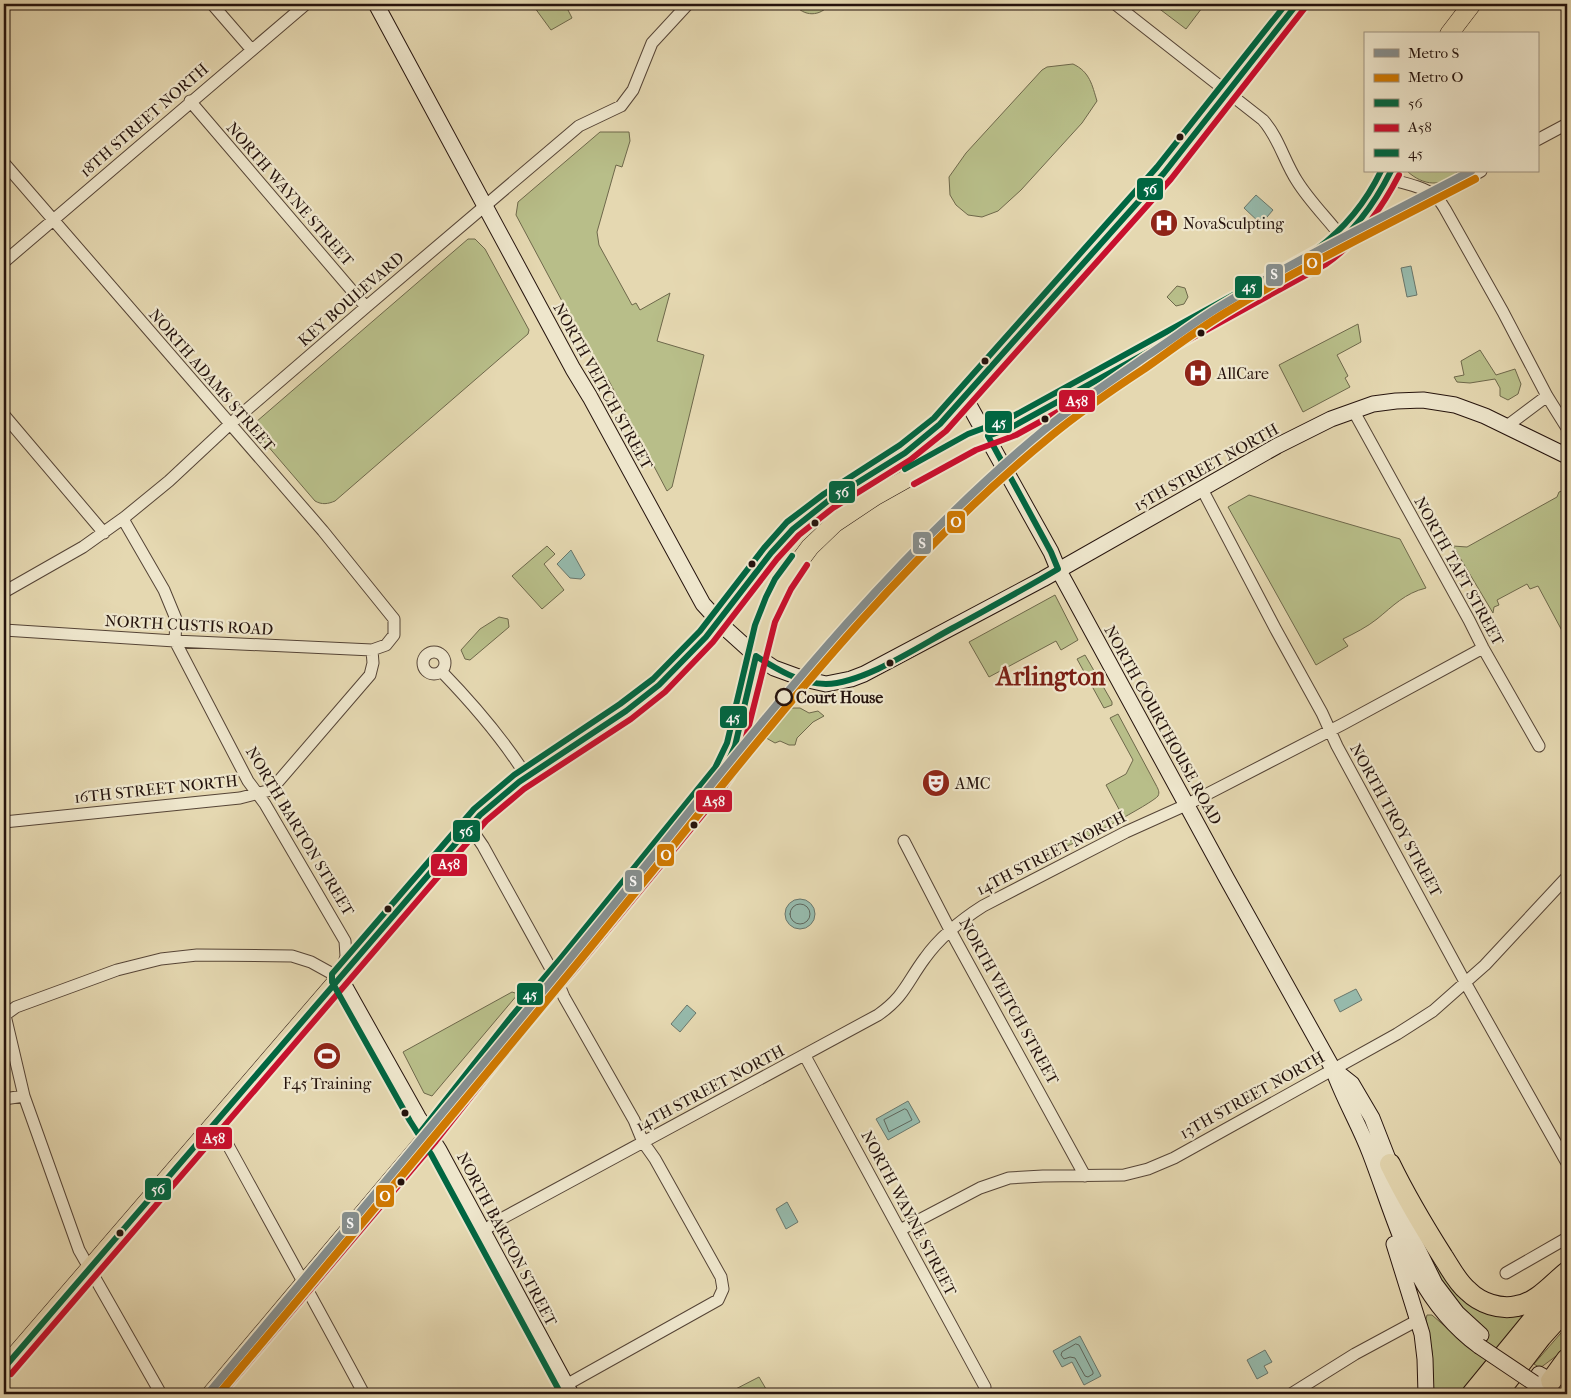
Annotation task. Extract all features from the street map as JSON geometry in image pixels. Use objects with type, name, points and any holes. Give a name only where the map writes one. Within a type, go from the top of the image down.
[{"type":"highway","points":[[1381,1161],[1458,1280],[1478,1299],[1500,1306],[1522,1305],[1534,1300],[1567,1272]]},
{"type":"highway","points":[[1472,1394],[1531,1322],[1567,1283]]},
{"type":"highway","points":[[1497,1394],[1536,1343],[1567,1308]]},
{"type":"highway","points":[[1542,1384],[1567,1359]]},
{"type":"main road","name":"NORTH VEITCH STREET","points":[[376,4],[573,369],[703,604],[718,621],[756,656],[774,668],[804,679],[826,684],[851,679],[879,667]]},
{"type":"main road","points":[[4,1368],[470,827],[500,796],[603,728],[646,696],[691,653],[778,544],[810,515],[917,446],[940,424],[1147,193],[1297,4]]},
{"type":"main road","points":[[1451,32],[1472,4]]},
{"type":"main road","points":[[211,1394],[428,1135],[723,773],[735,746],[763,628],[774,600],[783,583],[817,540],[835,523],[853,510],[921,470],[972,442],[1012,427],[1318,259],[1343,239],[1367,212],[1389,175]]},
{"type":"main road","name":"NORTH COURTHOUSE ROAD","points":[[964,396],[1051,552],[1058,569],[1186,805],[1333,1069],[1352,1084],[1372,1118],[1402,1242],[1429,1294],[1452,1324],[1482,1342],[1542,1384]]},
{"type":"main road","name":"15TH STREET NORTH","points":[[879,667],[1277,446],[1353,410],[1382,402],[1401,400],[1437,401],[1462,407],[1507,426],[1567,456]]},
{"type":"main road","name":"NORTH BARTON STREET","points":[[340,978],[428,1135],[444,1158],[569,1390]]},
{"type":"main road","points":[[1381,1161],[1383,1208],[1418,1320],[1424,1346],[1426,1394]]},
{"type":"street","points":[[212,4],[251,49]]},
{"type":"street","name":"18TH STREET NORTH","points":[[4,262],[190,101],[306,4]]},
{"type":"street","name":"KEY BOULEVARD","points":[[4,592],[83,548],[123,519],[169,481],[229,425],[485,204],[579,126],[621,106],[633,90],[652,43],[688,4]]},
{"type":"street","points":[[1115,4],[1263,120],[1278,142],[1290,170],[1301,188],[1343,239]]},
{"type":"street","name":"NORTH WAYNE STREET","points":[[190,101],[366,307]]},
{"type":"street","points":[[1538,140],[1567,126]]},
{"type":"street","name":"NORTH ADAMS STREET","points":[[4,163],[229,425],[323,531],[394,619],[394,635],[386,644],[372,650]]},
{"type":"street","points":[[1436,196],[1479,172]]},
{"type":"street","points":[[1389,175],[1436,196],[1468,248],[1548,396],[1567,426]]},
{"type":"street","points":[[1507,426],[1548,396]]},
{"type":"street","name":"NORTH TAFT STREET","points":[[1353,410],[1483,648],[1539,746]]},
{"type":"street","points":[[4,415],[104,533]]},
{"type":"street","name":"NORTH TROY STREET","points":[[1202,489],[1275,628],[1322,712],[1329,731],[1465,982],[1567,1163]]},
{"type":"street","points":[[843,493],[853,510]]},
{"type":"street","name":"NORTH BARTON STREET","points":[[123,519],[164,590],[176,618],[175,641],[248,781],[265,804],[345,941],[346,956],[340,978]]},
{"type":"street","name":"NORTH CUSTIS ROAD","points":[[4,630],[175,641],[372,650]]},
{"type":"street","name":"14TH STREET NORTH","points":[[483,1231],[643,1142],[805,1056],[890,1007],[900,998],[924,959],[950,930],[983,906],[1126,832],[1186,805],[1483,648]]},
{"type":"street","name":"16TH STREET NORTH","points":[[4,822],[240,798],[271,790],[370,675],[373,663],[372,650]]},
{"type":"street","points":[[442,672],[462,693],[527,777]]},
{"type":"street","points":[[470,827],[483,846],[556,978],[564,997],[634,1120],[643,1142],[721,1276],[723,1289],[718,1300],[569,1390]]},
{"type":"street","name":"NORTH VEITCH STREET","points":[[904,841],[950,930],[1085,1176]]},
{"type":"street","name":"13TH STREET NORTH","points":[[900,1230],[980,1188],[1009,1178],[1124,1175],[1162,1164],[1422,1018],[1485,965],[1567,877]]},
{"type":"street","points":[[161,1394],[79,1250],[24,1096],[4,1010],[117,970],[162,959],[197,955],[292,956],[311,962],[340,978]]},
{"type":"street","name":"NORTH WAYNE STREET","points":[[805,1056],[985,1387]]},
{"type":"street","points":[[4,1100],[24,1096]]},
{"type":"street","points":[[212,1126],[223,1136],[364,1394]]},
{"type":"street","points":[[1506,1273],[1567,1238]]},
{"type":"street","points":[[1292,1394],[1355,1354],[1418,1320]]},
{"type":"green space","points":[[532,4],[565,4],[572,18],[551,30]]},
{"type":"green space","points":[[794,4],[830,4],[822,11],[812,14],[802,11]]},
{"type":"green space","points":[[1153,4],[1205,4],[1186,29]]},
{"type":"green space","points":[[1073,64],[1087,75],[1097,101],[1082,123],[1021,190],[998,211],[982,217],[968,215],[956,205],[950,195],[949,177],[966,153],[1042,70],[1047,67]]},
{"type":"green space","points":[[600,132],[629,132],[630,141],[622,167],[616,165],[597,232],[599,245],[632,305],[636,303],[640,310],[670,293],[657,341],[704,355],[672,487],[667,491],[609,381],[593,359],[516,215],[518,202]]},
{"type":"green space","points":[[1408,172],[1457,172],[1446,180],[1433,183],[1413,176]]},
{"type":"green space","points":[[468,239],[475,239],[485,249],[529,330],[528,334],[335,501],[325,504],[315,501],[254,430],[256,422]]},
{"type":"green space","points":[[1177,286],[1185,288],[1188,297],[1184,304],[1176,306],[1167,297]]},
{"type":"green space","points":[[1358,324],[1361,342],[1337,355],[1348,376],[1345,378],[1350,387],[1303,412],[1279,365]]},
{"type":"green space","points":[[1480,350],[1496,375],[1515,369],[1521,384],[1518,394],[1508,400],[1500,396],[1500,388],[1495,379],[1470,383],[1457,382],[1454,377],[1464,375],[1461,361]]},
{"type":"green space","points":[[1567,489],[1567,563],[1563,566],[1567,573],[1567,640],[1538,586],[1530,589],[1527,584],[1497,600],[1499,605],[1494,607],[1493,613],[1453,546],[1467,547],[1557,497],[1559,492]]},
{"type":"green space","points":[[1249,495],[1400,539],[1426,588],[1405,597],[1369,625],[1343,639],[1348,646],[1316,665],[1228,507]]},
{"type":"green space","points":[[547,546],[555,554],[544,564],[564,590],[542,609],[512,576]]},
{"type":"green space","points":[[1055,595],[1078,640],[1061,650],[1056,641],[989,677],[969,642]]},
{"type":"green space","points":[[499,617],[508,619],[509,627],[470,660],[465,659],[461,650],[480,629]]},
{"type":"green space","points":[[1085,655],[1112,705],[1104,708],[1077,659]]},
{"type":"green space","points":[[776,701],[789,708],[800,708],[809,713],[818,711],[824,716],[813,722],[797,738],[795,745],[789,745],[780,741],[775,743],[761,735],[772,718],[772,704]]},
{"type":"green space","points":[[1118,714],[1159,792],[1158,796],[1143,807],[1064,847],[1063,845],[1121,813],[1106,785],[1126,774],[1133,760],[1110,718]]},
{"type":"green space","points":[[512,992],[518,994],[432,1096],[424,1093],[403,1052]]},
{"type":"green space","points":[[1412,1225],[1456,1288],[1529,1310],[1479,1369],[1463,1394],[1433,1394],[1432,1352],[1426,1319],[1427,1315],[1432,1315],[1472,1350],[1449,1295]]},
{"type":"green space","points":[[1567,1326],[1567,1348],[1540,1368],[1534,1364]]},
{"type":"green space","points":[[759,1377],[769,1394],[726,1394]]},
{"type":"water","points":[[1256,195],[1273,210],[1261,224],[1244,208]]},
{"type":"water","points":[[1411,266],[1417,295],[1407,297],[1401,268]]},
{"type":"water","points":[[571,550],[585,575],[581,579],[570,578],[557,564]]},
{"type":"water","points":[[800,899],[811,903],[815,914],[811,925],[800,929],[789,925],[785,914],[789,903]]},
{"type":"water","points":[[1356,989],[1362,1000],[1340,1012],[1334,1000]]},
{"type":"water","points":[[687,1005],[696,1013],[680,1032],[671,1024]]},
{"type":"water","points":[[908,1101],[920,1122],[888,1140],[876,1119]]},
{"type":"water","points":[[787,1202],[798,1222],[786,1229],[776,1209]]},
{"type":"water","points":[[1080,1336],[1101,1376],[1084,1385],[1072,1362],[1062,1367],[1053,1351]]},
{"type":"water","points":[[1265,1350],[1272,1362],[1264,1366],[1268,1373],[1257,1379],[1247,1360]]},
{"type":"metro line","name":"S","points":[[208,1394],[525,1013],[776,706],[877,590],[930,534],[1044,430],[1068,411],[1200,319],[1312,254],[1469,172]]},
{"type":"metro line","name":"O","points":[[219,1394],[427,1145],[780,714],[883,597],[936,541],[992,487],[1062,427],[1204,326],[1286,278],[1475,179]]},
{"type":"transit line","name":"45","points":[[561,1394],[431,1154],[410,1121],[332,982],[332,974],[474,809],[514,775],[620,704],[653,679],[700,631],[764,548],[787,522],[824,494],[900,445],[934,418],[1157,167],[1286,4]]},
{"type":"transit line","name":"56","points":[[4,1368],[480,815],[519,782],[626,711],[659,685],[706,637],[771,553],[793,529],[828,501],[905,453],[940,424],[1164,173],[1297,4]]},
{"type":"transit line","name":"A58","points":[[11,1374],[486,821],[524,789],[631,719],[665,692],[713,642],[777,559],[799,535],[833,508],[910,460],[946,431],[1171,179],[1304,9]]},
{"type":"transit line","name":"45","points":[[905,469],[968,434],[1008,419],[1317,249],[1354,214],[1380,172]]},
{"type":"transit line","name":"56","points":[[211,1394],[429,1135],[518,1022],[711,790],[723,773],[735,746],[756,656],[780,671],[807,681],[826,684],[857,678],[907,654],[1058,569],[1051,552],[988,436],[1012,427],[1322,256],[1362,218],[1390,172]]},
{"type":"transit line","name":"A58","points":[[914,484],[976,450],[1016,435],[1326,264],[1359,235],[1377,212],[1399,175]]},
{"type":"transit line","name":"45","points":[[422,1130],[511,1017],[715,768],[727,743],[755,625],[775,579],[792,556]]},
{"type":"transit line","name":"A58","points":[[222,1394],[436,1141],[525,1028],[718,796],[731,777],[743,749],[775,622],[791,589],[807,565]]},
{"type":"place","name":"NovaSculpting","points":[[1164,223]]},
{"type":"place","name":"AllCare","points":[[1198,373]]},
{"type":"place","name":"Court House","points":[[784,697]]},
{"type":"place","name":"AMC","points":[[936,783]]},
{"type":"place","name":"F45 Training","points":[[327,1056]]},
{"type":"district","name":"Arlington","points":[[1051,676]]}]
